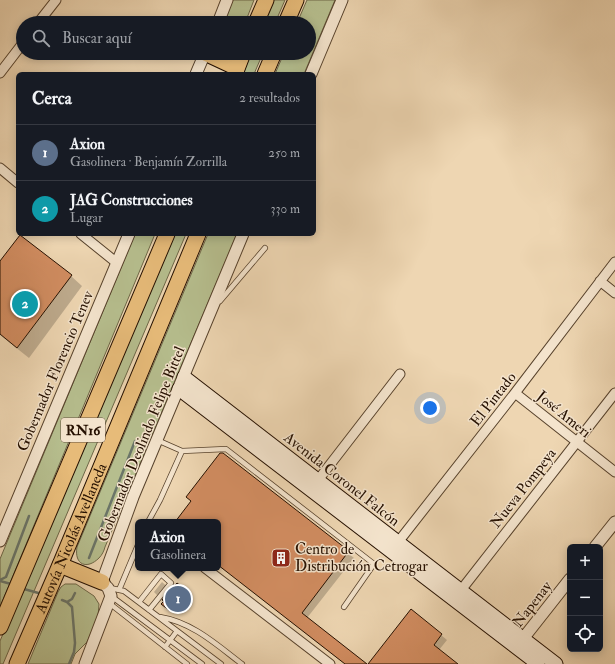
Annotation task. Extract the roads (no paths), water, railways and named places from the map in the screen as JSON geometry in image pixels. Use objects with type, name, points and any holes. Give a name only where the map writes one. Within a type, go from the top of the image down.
[{"type":"highway","points":[[259,16],[266,0]]},
{"type":"highway","points":[[289,16],[296,0]]},
{"type":"highway","points":[[217,60],[236,71],[240,60]]},
{"type":"highway","points":[[266,72],[271,60]]},
{"type":"highway","name":"Autovía Nicolás Avellaneda","points":[[0,626],[166,236]]},
{"type":"highway","name":"Autovía Nicolás Avellaneda","points":[[17,664],[60,565],[197,236]]},
{"type":"highway","points":[[60,565],[110,592]]},
{"type":"main road","name":"Avenida Coronel Falcón","points":[[184,377],[314,485],[394,547],[520,643],[556,664]]},
{"type":"main road","name":"Avenida Coronel Falcón","points":[[179,389],[314,485]]},
{"type":"main road","name":"Avenida Coronel Falcón","points":[[520,643],[538,664]]},
{"type":"street","points":[[221,16],[227,0]]},
{"type":"street","points":[[312,72],[342,0]]},
{"type":"street","points":[[42,16],[51,2]]},
{"type":"street","points":[[0,73],[16,52]]},
{"type":"street","points":[[197,72],[202,60]]},
{"type":"street","points":[[0,168],[16,181]]},
{"type":"street","points":[[83,236],[117,263]]},
{"type":"street","name":"Gobernador Florencio Tenev","points":[[0,541],[128,236]]},
{"type":"street","name":"Gobernador Deolindo Felipe Bittel","points":[[85,664],[110,592],[134,497],[242,236]]},
{"type":"street","name":"El Pintado","points":[[394,547],[515,393],[615,262]]},
{"type":"street","points":[[600,281],[615,293]]},
{"type":"street","points":[[314,485],[400,374]]},
{"type":"street","name":"José Ameri","points":[[515,393],[615,472]]},
{"type":"street","name":"Nueva Pompeya","points":[[457,595],[615,393]]},
{"type":"street","points":[[597,544],[615,522]]},
{"type":"street","points":[[209,571],[330,664]]},
{"type":"street","name":"Napenay","points":[[520,643],[569,580]]},
{"type":"lane","points":[[211,311],[264,248]]},
{"type":"lane","points":[[157,440],[182,451],[226,449],[374,564],[344,607]]},
{"type":"lane","points":[[150,519],[182,451]]},
{"type":"lane","points":[[110,592],[135,550]]},
{"type":"lane","points":[[139,602],[161,574],[171,583],[149,610]]},
{"type":"lane","points":[[110,592],[124,591],[220,664]]},
{"type":"lane","points":[[110,592],[202,664]]},
{"type":"lane","points":[[110,592],[165,646],[187,664]]},
{"type":"lane","points":[[159,617],[168,618],[192,628],[242,664]]},
{"type":"lane","points":[[165,646],[177,631]]},
{"type":"waterway","points":[[89,558],[135,441]]},
{"type":"waterway","points":[[0,580],[6,577],[29,516]]},
{"type":"waterway","points":[[0,581],[11,584]]},
{"type":"waterway","points":[[24,589],[42,594]]},
{"type":"waterway","points":[[67,602],[72,599],[75,593]]},
{"type":"waterway","points":[[62,600],[67,602],[72,607],[75,643],[74,652],[69,664]]},
{"type":"place","name":"JAG Construcciones","points":[[25,304]]},
{"type":"place","name":"Centro de Distribución Cetrogar","points":[[281,558]]},
{"type":"place","name":"Axion","points":[[178,599]]}]
